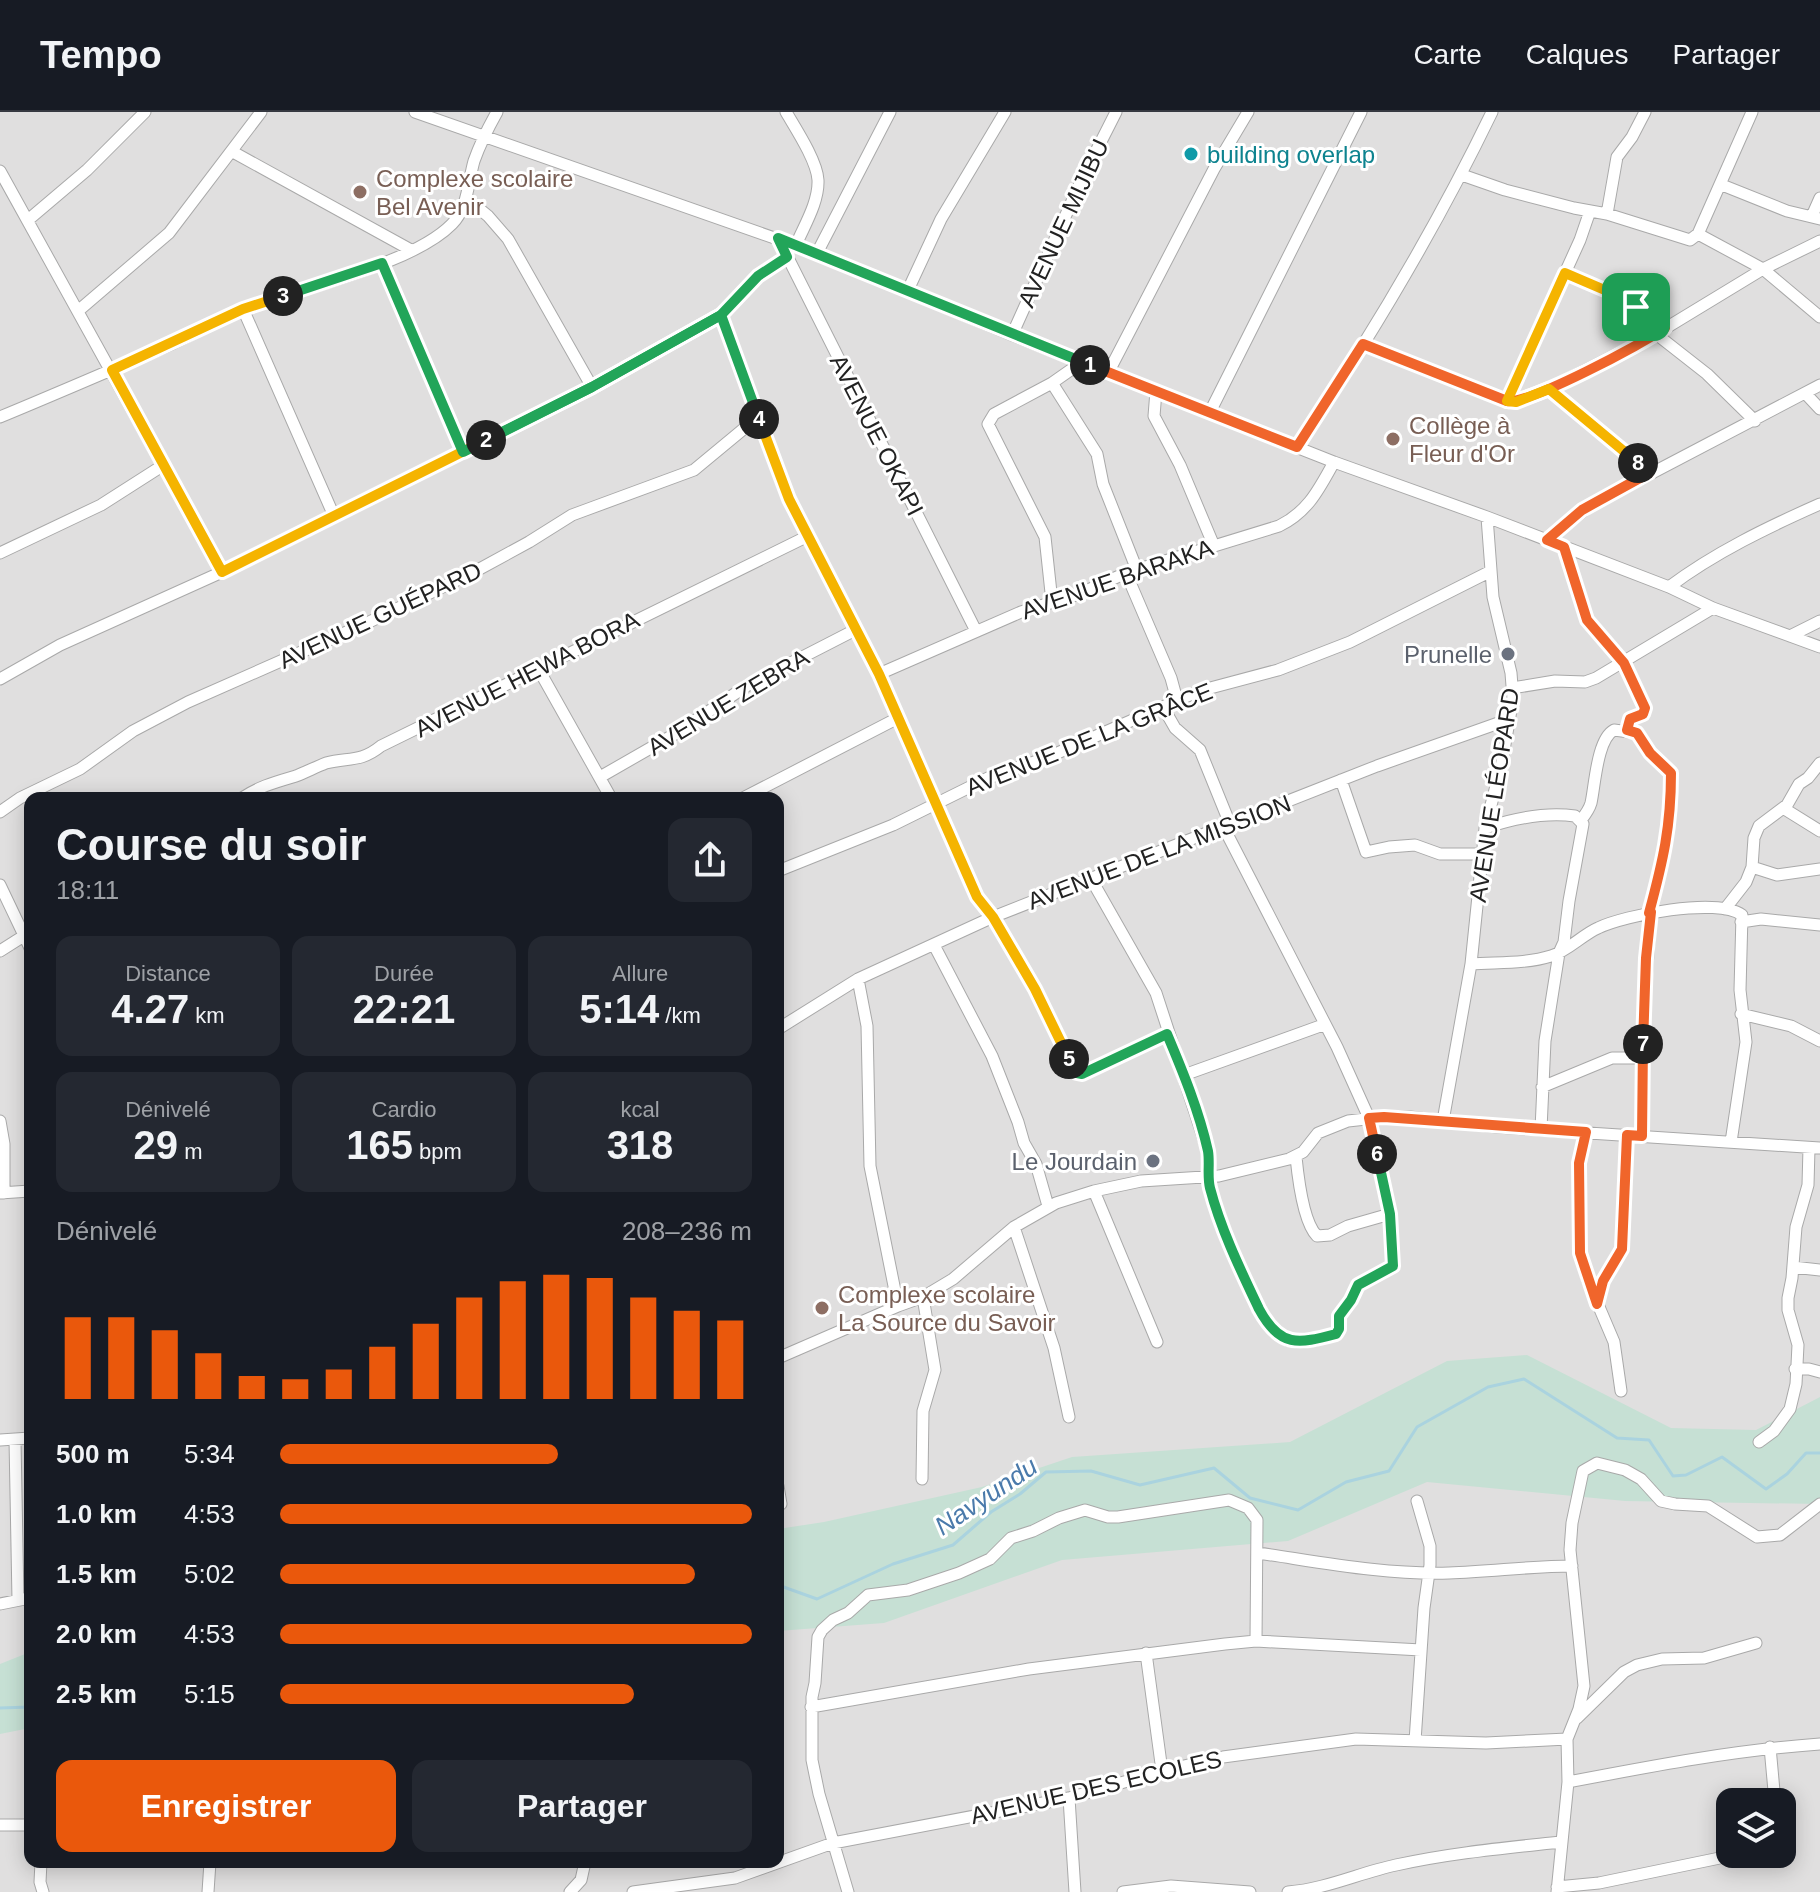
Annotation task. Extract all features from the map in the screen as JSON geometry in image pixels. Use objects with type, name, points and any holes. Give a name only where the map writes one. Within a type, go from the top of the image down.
[{"type":"street","points":[[28,220],[87,170],[145,112]]},
{"type":"street","points":[[78,311],[169,233],[261,112]]},
{"type":"street","points":[[415,112],[778,238],[1012,335],[1334,462],[1487,517],[1669,587],[1713,608],[1820,647]]},
{"type":"street","points":[[0,417],[112,370],[243,309],[382,263],[411,250],[452,224],[466,198],[467,185],[484,134],[497,112]]},
{"type":"street","points":[[786,112],[818,179],[814,200],[796,245]]},
{"type":"street","points":[[817,253],[890,112]]},
{"type":"street","points":[[908,290],[941,219],[1005,112]]},
{"type":"street","name":"AVENUE MIJIBU","points":[[1012,335],[1082,179],[1116,112]]},
{"type":"street","points":[[1108,373],[1214,169],[1248,112]]},
{"type":"street","points":[[1210,412],[1361,112]]},
{"type":"street","points":[[1297,447],[1363,344],[1462,175],[1492,112]]},
{"type":"street","points":[[1607,214],[1617,157],[1645,112]]},
{"type":"street","points":[[1462,175],[1505,190],[1607,214],[1693,239],[1722,185],[1752,112]]},
{"type":"street","points":[[233,152],[411,250]]},
{"type":"street","points":[[0,171],[222,572]]},
{"type":"street","points":[[1722,185],[1787,211],[1816,218],[1820,198]]},
{"type":"street","points":[[466,198],[488,216],[508,239],[592,387]]},
{"type":"street","points":[[1507,401],[1590,211]]},
{"type":"street","points":[[1698,234],[1763,269],[1820,317]]},
{"type":"street","name":"AVENUE OKAPI","points":[[778,238],[976,631]]},
{"type":"street","points":[[1363,344],[1516,402],[1549,389],[1661,331],[1763,269],[1820,241]]},
{"type":"street","points":[[0,679],[60,645],[222,572],[592,387],[721,315],[758,276],[787,257]]},
{"type":"street","points":[[382,263],[463,452]]},
{"type":"street","points":[[1565,273],[1621,297],[1755,421]]},
{"type":"street","points":[[243,309],[334,516]]},
{"type":"street","points":[[721,315],[789,499],[879,674],[977,897],[993,917],[1035,989],[1077,1073],[1088,1072],[1167,1034]]},
{"type":"street","points":[[1052,602],[1045,537],[988,424],[994,414],[1052,383],[1082,362]]},
{"type":"street","points":[[1052,383],[1097,454],[1103,484],[1131,572],[1177,700]]},
{"type":"street","points":[[1547,540],[1582,510],[1820,385]]},
{"type":"street","points":[[1549,389],[1649,473]]},
{"type":"street","points":[[1156,391],[1154,416],[1180,465],[1214,546]]},
{"type":"street","points":[[1805,393],[1820,409]]},
{"type":"street","name":"AVENUE GUÉPARD","points":[[32,792],[80,769],[133,731],[188,702],[474,572],[572,515],[694,470],[758,417]]},
{"type":"street","name":"AVENUE BARAKA","points":[[879,674],[976,631],[1131,572],[1279,526],[1300,515],[1334,462]]},
{"type":"street","points":[[0,553],[101,505],[162,466]]},
{"type":"street","points":[[1669,587],[1726,551],[1820,504]]},
{"type":"street","name":"AVENUE LÉOPARD","points":[[1443,1121],[1471,964],[1485,828],[1503,758],[1511,710],[1512,688],[1489,572],[1487,517]]},
{"type":"street","name":"AVENUE HEWA BORA","points":[[253,792],[269,783],[327,763],[358,760],[659,607],[808,536]]},
{"type":"street","points":[[1564,547],[1587,620],[1624,663],[1645,710],[1630,719],[1627,730]]},
{"type":"street","name":"AVENUE DE LA GRÂCE","points":[[784,869],[893,825],[988,778],[1046,758],[1177,700],[1212,687],[1278,670],[1350,642],[1489,572]]},
{"type":"street","points":[[1512,688],[1555,681],[1585,682],[1606,674],[1713,608]]},
{"type":"street","points":[[1790,636],[1820,621]]},
{"type":"street","name":"AVENUE ZEBRA","points":[[600,777],[675,734],[748,685],[857,629]]},
{"type":"street","points":[[539,670],[608,792]]},
{"type":"street","points":[[1090,877],[1153,989],[1207,1149],[1208,1177],[1217,1210],[1259,1309],[1272,1328],[1285,1339],[1308,1342],[1336,1334],[1339,1316],[1358,1285],[1393,1266],[1390,1214],[1369,1118],[1226,825],[1200,750],[1175,728],[1163,707]]},
{"type":"street","points":[[755,792],[898,718]]},
{"type":"street","name":"AVENUE DE LA MISSION","points":[[784,1025],[858,979],[993,917],[1341,780],[1507,720]]},
{"type":"street","points":[[1541,1129],[1545,1041],[1559,953],[1564,942],[1581,820],[1591,805],[1604,740],[1614,730],[1627,730],[1637,733],[1650,753],[1671,773],[1666,851],[1650,912],[1645,983],[1642,1136]]},
{"type":"street","points":[[1725,909],[1743,888],[1752,867],[1756,832],[1764,820],[1790,801],[1799,784],[1820,763]]},
{"type":"street","points":[[1341,780],[1366,852],[1415,845],[1440,854],[1481,854]]},
{"type":"street","name":"AVENUE GUÉPARD","points":[[0,812],[24,796]]},
{"type":"street","points":[[1783,808],[1820,831]]},
{"type":"street","points":[[1485,828],[1561,814],[1581,820]]},
{"type":"street","points":[[1752,867],[1777,875],[1820,869]]},
{"type":"street","points":[[0,885],[24,928]]},
{"type":"street","points":[[1471,964],[1536,959],[1559,953],[1599,927],[1650,912],[1725,909],[1742,915],[1741,1014],[1746,1042],[1731,1142]]},
{"type":"street","points":[[1741,922],[1761,919],[1820,925]]},
{"type":"street","points":[[0,951],[24,935]]},
{"type":"street","points":[[934,945],[992,1056],[1024,1143],[1036,1164],[1048,1206]]},
{"type":"street","points":[[858,979],[867,1036],[870,1166],[898,1306]]},
{"type":"street","points":[[1741,1014],[1791,1026],[1820,1041]]},
{"type":"street","points":[[1184,1075],[1323,1025]]},
{"type":"street","points":[[1542,1087],[1612,1058],[1643,1058]]},
{"type":"street","points":[[784,1355],[923,1297],[953,1279],[1014,1227],[1048,1206],[1094,1191],[1160,1179],[1208,1177],[1296,1157],[1322,1131],[1348,1121],[1402,1116],[1815,1148],[1796,1227],[1788,1298],[1788,1310],[1798,1345],[1796,1384],[1790,1409],[1774,1431],[1759,1442]]},
{"type":"street","points":[[0,1121],[4,1144],[2,1193],[24,1191]]},
{"type":"street","points":[[1586,1132],[1579,1163],[1580,1253],[1614,1342],[1621,1391]]},
{"type":"street","points":[[1597,1304],[1603,1281],[1622,1249],[1627,1135]]},
{"type":"street","points":[[1296,1157],[1307,1213],[1317,1236],[1390,1214]]},
{"type":"street","points":[[1094,1191],[1157,1342]]},
{"type":"street","points":[[1014,1227],[1051,1337],[1069,1417]]},
{"type":"street","points":[[1793,1267],[1820,1270]]},
{"type":"street","points":[[922,1479],[923,1411],[935,1370],[923,1297]]},
{"type":"street","points":[[1795,1369],[1820,1372]]},
{"type":"street","points":[[0,1440],[24,1439]]},
{"type":"street","points":[[0,1604],[24,1599],[15,1440]]},
{"type":"street","points":[[1716,1859],[1557,1890],[1568,1782],[1567,1739],[1583,1697],[1584,1686],[1572,1566],[1572,1523],[1581,1476],[1593,1464],[1608,1465],[1633,1474],[1661,1501],[1708,1506],[1757,1537],[1780,1535],[1820,1504]]},
{"type":"street","points":[[848,1892],[815,1779],[811,1707],[818,1637],[830,1622],[848,1613],[862,1598],[879,1592],[908,1590],[959,1573],[990,1559],[1011,1538],[1073,1513],[1085,1510],[1108,1517],[1130,1516],[1201,1502],[1229,1500],[1248,1508],[1257,1520],[1256,1641]]},
{"type":"street","points":[[1415,1741],[1430,1565],[1430,1546],[1417,1501]]},
{"type":"street","points":[[1258,1553],[1343,1565],[1427,1572],[1572,1566]]},
{"type":"street","points":[[811,1707],[853,1702],[932,1685],[1146,1653],[1256,1641],[1421,1650]]},
{"type":"street","points":[[1574,1722],[1624,1672],[1637,1665],[1662,1659],[1704,1658],[1756,1643]]},
{"type":"street","points":[[1146,1653],[1162,1771]]},
{"type":"street","name":"AVENUE DES ECOLES","points":[[784,1860],[833,1843],[1069,1798],[1223,1757],[1356,1739],[1486,1743],[1567,1739]]},
{"type":"street","points":[[1568,1782],[1770,1747],[1820,1744]]},
{"type":"street","points":[[1770,1747],[1774,1788]]},
{"type":"street","points":[[1069,1798],[1075,1892]]},
{"type":"street","points":[[0,1825],[24,1825]]},
{"type":"street","points":[[1288,1892],[1325,1887],[1375,1870],[1435,1857],[1560,1842]]},
{"type":"street","points":[[41,1868],[43,1892]]},
{"type":"street","points":[[208,1892],[210,1868]]},
{"type":"street","points":[[570,1892],[584,1868]]},
{"type":"street","name":"AVENUE DES ECOLES","points":[[633,1892],[735,1878],[763,1868]]},
{"type":"street","points":[[1123,1892],[1171,1886],[1250,1892]]},
{"type":"shaded area","points":[[0,112],[1820,112],[1820,1892],[0,1892]]},
{"type":"green space","points":[[1527,1355],[1671,1428],[1756,1430],[1820,1397],[1820,1504],[1625,1501],[1427,1482],[1288,1541],[1062,1560],[884,1623],[784,1631],[784,1528],[982,1487],[1072,1457],[1290,1442],[1447,1361]]},
{"type":"green space","points":[[24,1654],[24,1729],[0,1734],[0,1664]]},
{"type":"waterway","name":"Navyundu","points":[[784,1587],[817,1599],[893,1564],[953,1545],[991,1512],[1020,1494],[1046,1472],[1091,1471],[1140,1485],[1214,1468],[1250,1498],[1298,1510],[1346,1482],[1389,1471],[1417,1427],[1488,1387],[1524,1379],[1617,1438],[1649,1440],[1673,1476],[1686,1475],[1722,1457],[1766,1489],[1787,1474],[1806,1453],[1820,1453]]},
{"type":"waterway","name":"Navyundu","points":[[0,1708],[24,1707]]},
{"type":"place","name":"building overlap","points":[[1191,154]]},
{"type":"place","name":"Complexe scolaire Bel Avenir","points":[[360,192]]},
{"type":"place","name":"Collège à Fleur d'Or","points":[[1393,439]]},
{"type":"place","name":"Prunelle","points":[[1508,654]]},
{"type":"place","name":"Le Jourdain","points":[[1153,1161]]},
{"type":"place","name":"Complexe scolaire La Source du Savoir","points":[[822,1308]]},
{"type":"route","points":[[1636,307],[1621,297],[1565,273],[1507,401],[1511,402],[1516,402],[1522,400],[1549,389],[1649,473],[1582,510],[1547,540],[1564,547],[1587,620],[1624,663],[1645,708],[1643,714],[1630,719],[1627,730],[1637,733],[1650,753],[1671,773],[1666,851],[1649,913],[1642,1136],[1627,1135],[1622,1249],[1603,1281],[1597,1304],[1580,1253],[1579,1163],[1586,1132],[1497,1127],[1410,1117],[1369,1118],[1387,1194],[1394,1263],[1358,1285],[1339,1316],[1336,1334],[1308,1342],[1285,1339],[1272,1328],[1250,1289],[1209,1185],[1209,1156],[1184,1075],[1167,1034],[1082,1074],[1074,1069],[1035,989],[993,917],[977,897],[879,674],[789,499],[721,315],[657,351],[592,387],[568,399],[463,452],[382,263],[243,309],[112,370],[222,572],[463,452],[592,387],[721,315],[758,276],[787,257],[778,238],[1012,335],[1297,447],[1363,344],[1507,401],[1516,402],[1549,389],[1665,328],[1636,307]]}]
